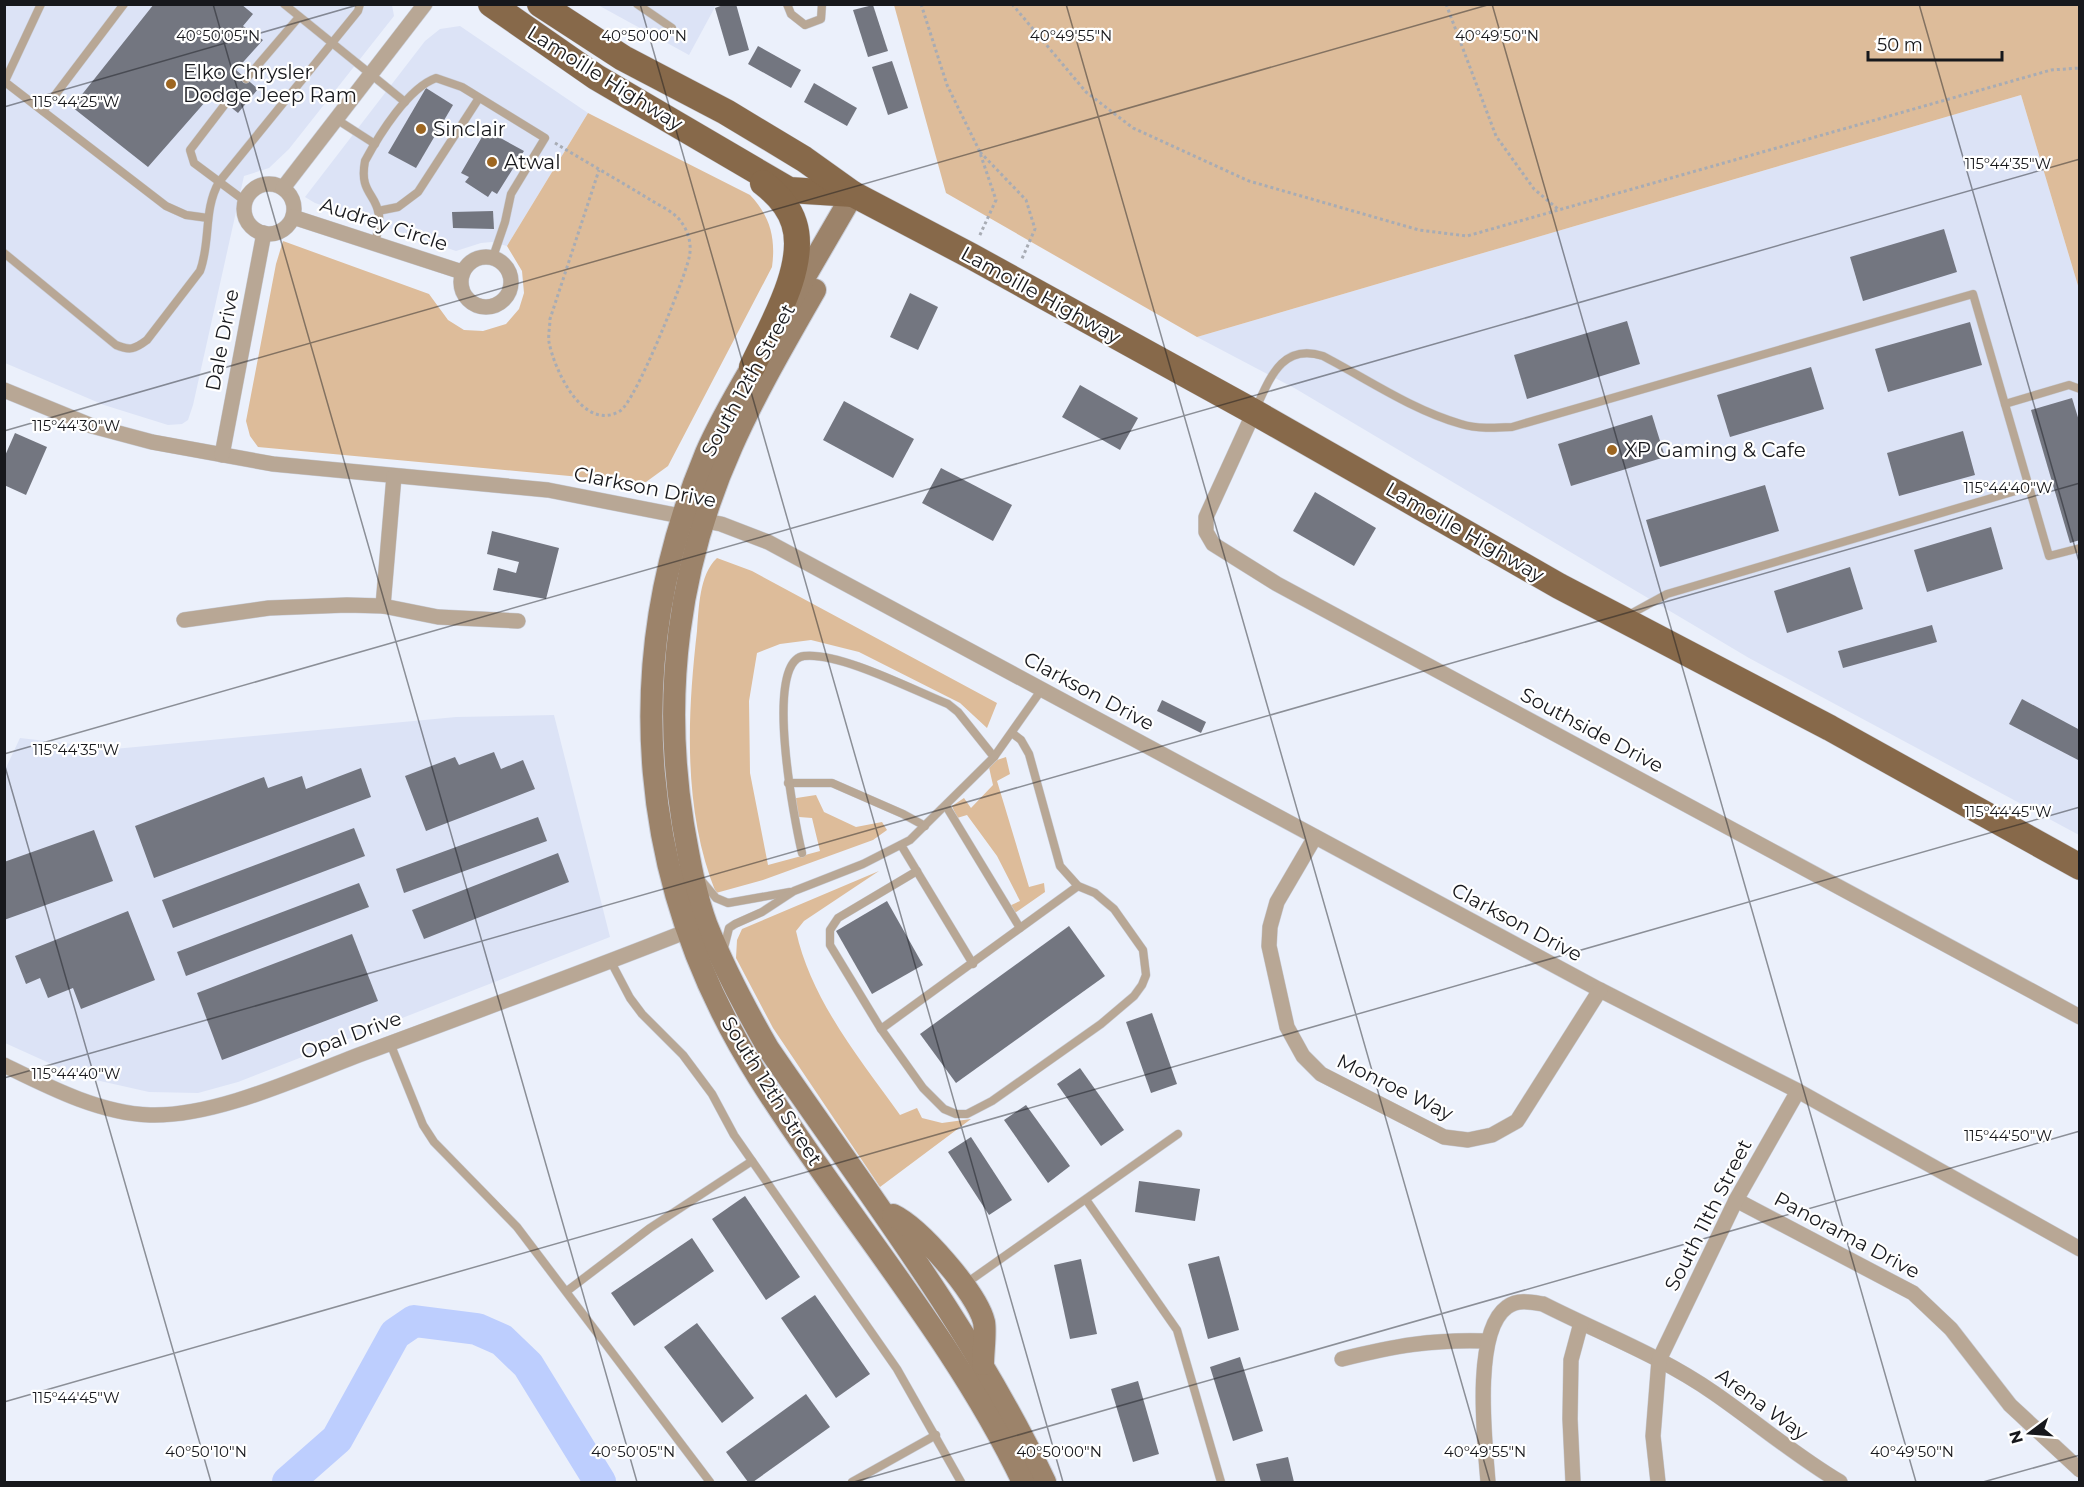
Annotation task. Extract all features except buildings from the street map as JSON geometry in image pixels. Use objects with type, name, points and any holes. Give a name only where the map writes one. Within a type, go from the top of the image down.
[{"type":"main road","name":"Lamoille Highway","points":[[491,4],[596,77],[680,124],[789,190],[859,197]]},
{"type":"main road","name":"Lamoille Highway","points":[[540,4],[623,58],[726,112],[804,159],[859,197],[1254,412],[1622,619],[1830,728],[2079,867]]},
{"type":"main road","points":[[680,124],[759,179],[784,204],[795,223],[798,241],[796,263],[752,367]]},
{"type":"main road","name":"South 12th Street","points":[[859,197],[752,367],[715,434],[693,519],[657,627],[651,729],[662,838],[696,928],[721,1010],[756,1074],[968,1384],[1022,1480]]},
{"type":"main road","name":"South 12th Street","points":[[859,197],[750,407],[719,477],[693,519],[672,711],[674,758],[691,867],[696,928],[724,965],[768,1048],[876,1206],[922,1268],[983,1364],[1045,1482]]},
{"type":"main road","points":[[876,1206],[899,1217],[937,1253],[964,1285],[983,1318],[983,1364]]},
{"type":"street","points":[[283,188],[425,4]]},
{"type":"street","points":[[276,184],[283,188],[293,201],[293,217],[278,232],[264,234],[256,230],[245,218],[245,201],[248,194],[260,185],[276,184]]},
{"type":"street","name":"Audrey Circle","points":[[293,217],[462,272]]},
{"type":"street","name":"Dale Drive","points":[[222,455],[264,234]]},
{"type":"street","name":"Audrey Circle","points":[[478,257],[493,257],[501,261],[510,275],[509,293],[496,305],[488,307],[471,303],[461,289],[462,272],[472,260],[478,257]]},
{"type":"street","name":"Clarkson Drive","points":[[5,391],[92,426],[152,442],[273,464],[548,490],[724,524],[768,542],[1600,990],[1798,1091],[2079,1249]]},
{"type":"street","name":"Southside Drive","points":[[1254,412],[1206,517],[1206,532],[1213,544],[1276,584],[2079,1017]]},
{"type":"street","points":[[382,606],[394,476]]},
{"type":"street","points":[[184,620],[269,608],[347,605],[382,606],[438,617],[518,621]]},
{"type":"street","name":"Monroe Way","points":[[1315,837],[1277,902],[1270,927],[1269,946],[1287,1027],[1303,1056],[1322,1074],[1444,1137],[1468,1140],[1492,1135],[1517,1121],[1600,990]]},
{"type":"street","name":"Opal Drive","points":[[4,1065],[66,1094],[114,1109],[149,1115],[178,1114],[232,1101],[696,928]]},
{"type":"street","name":"South 11th Street","points":[[1659,1360],[1736,1200],[1798,1091]]},
{"type":"street","name":"Panorama Drive","points":[[1736,1200],[1913,1293],[1951,1329],[2010,1406],[2079,1470]]},
{"type":"street","name":"Arena Way","points":[[1488,1341],[1494,1323],[1507,1307],[1519,1302],[1543,1304],[1659,1360],[1713,1392],[1811,1465],[1840,1482]]},
{"type":"street","points":[[1573,1482],[1570,1419],[1571,1360],[1581,1323]]},
{"type":"street","points":[[1342,1359],[1402,1344],[1450,1339],[1488,1341],[1484,1440],[1488,1482]]},
{"type":"street","points":[[1658,1482],[1653,1436],[1659,1360]]},
{"type":"lane","points":[[41,4],[5,82],[166,206],[186,216],[208,219]]},
{"type":"lane","points":[[43,111],[124,4]]},
{"type":"lane","points":[[284,4],[405,102]]},
{"type":"lane","points":[[4,253],[117,345],[127,350],[135,349],[154,332],[200,271],[205,259],[210,197],[219,182],[358,11],[360,4]]},
{"type":"lane","points":[[637,4],[672,28]]},
{"type":"lane","points":[[787,4],[791,14],[805,25],[821,19],[822,4]]},
{"type":"lane","points":[[246,79],[299,17]]},
{"type":"lane","points":[[375,243],[378,211],[366,192],[363,172],[365,161],[405,102],[423,82],[436,78],[445,79],[545,138],[511,194],[506,222],[493,257]]},
{"type":"lane","points":[[378,211],[398,207],[418,192],[479,98]]},
{"type":"lane","points":[[226,103],[190,150],[194,164],[245,201]]},
{"type":"lane","points":[[336,119],[375,144]]},
{"type":"lane","points":[[1254,412],[1272,374],[1282,362],[1294,354],[1308,351],[1323,356],[1407,402],[1462,425],[1487,428],[1512,427],[1973,294],[2049,556],[2079,548]]},
{"type":"lane","points":[[2005,404],[2069,385],[2079,389]]},
{"type":"lane","points":[[1622,619],[1667,594],[2029,487]]},
{"type":"lane","points":[[802,853],[788,783],[785,724],[790,664],[804,656],[834,659],[948,704],[958,712],[994,757]]},
{"type":"lane","points":[[724,965],[723,943],[729,928],[794,891],[863,864],[901,845],[925,826],[994,757],[1042,689]]},
{"type":"lane","points":[[917,872],[838,918],[830,930],[830,945],[881,1029],[923,1088],[944,1108],[956,1114],[967,1114],[992,1101],[1101,1024],[1142,985],[1146,961],[1143,950],[1114,909],[1095,893],[1078,886],[1060,866],[1029,754],[1021,740],[1012,733]]},
{"type":"lane","points":[[788,783],[832,783],[925,826]]},
{"type":"lane","points":[[946,806],[1020,928]]},
{"type":"lane","points":[[901,845],[973,964]]},
{"type":"lane","points":[[691,867],[715,897],[723,902],[735,903],[794,891]]},
{"type":"lane","points":[[881,1029],[1078,886]]},
{"type":"lane","points":[[610,960],[630,999],[683,1054],[712,1094],[752,1161],[897,1369],[961,1482]]},
{"type":"lane","points":[[390,1043],[423,1125],[434,1142],[479,1185],[517,1227],[710,1482]]},
{"type":"lane","points":[[964,1285],[1178,1134]]},
{"type":"lane","points":[[567,1291],[651,1228],[752,1161]]},
{"type":"lane","points":[[1086,1200],[1176,1330],[1221,1482]]},
{"type":"lane","points":[[852,1482],[936,1435]]},
{"type":"path","points":[[921,4],[947,84],[979,150],[996,200],[971,256]]},
{"type":"path","points":[[1012,4],[1086,92],[1132,128],[1249,181],[1419,230],[1467,236],[2051,70],[2079,68]]},
{"type":"path","points":[[1446,4],[1496,136],[1534,189],[1559,210]]},
{"type":"path","points":[[545,138],[599,170],[675,216],[686,230],[691,246],[689,258],[664,323],[627,402],[621,410],[600,416],[588,410],[564,383],[549,339],[550,319],[599,170]]},
{"type":"path","points":[[979,150],[1026,200],[1035,229],[1013,279]]},
{"type":"shaded area","points":[[714,4],[715,7],[689,55],[598,5]]},
{"type":"shaded area","points":[[5,5],[392,5],[394,16],[289,149],[269,168],[244,176],[193,405],[188,420],[182,424],[168,425],[104,405],[5,363]]},
{"type":"shaded area","points":[[894,5],[2079,5],[2079,289],[2021,95],[1197,337],[946,193]]},
{"type":"shaded area","points":[[460,26],[588,113],[507,246],[492,242],[481,243],[456,251],[315,203],[305,197],[425,41],[440,29]]},
{"type":"shaded area","points":[[2021,95],[2079,289],[2079,835],[1749,658],[1296,389],[1197,337]]},
{"type":"shaded area","points":[[588,113],[750,195],[767,219],[770,228],[773,246],[772,267],[668,466],[646,482],[634,482],[258,447],[250,436],[246,421],[276,264],[283,241],[429,294],[448,320],[464,330],[483,331],[506,324],[519,309],[524,293],[522,271],[507,246]]},
{"type":"shaded area","points":[[717,558],[752,571],[997,703],[987,728],[960,703],[859,652],[811,640],[780,644],[757,653],[749,701],[750,773],[768,865],[820,851],[812,818],[799,817],[790,799],[816,795],[824,812],[856,827],[882,822],[887,830],[873,840],[763,880],[716,893],[705,862],[698,830],[690,764],[690,731],[699,602],[707,573]]},
{"type":"shaded area","points":[[554,715],[610,937],[238,1082],[198,1093],[149,1092],[78,1076],[5,1043],[4,772],[20,738],[114,749],[456,717]]},
{"type":"shaded area","points":[[1006,757],[1010,774],[997,781],[1029,887],[1044,883],[1045,892],[1012,915],[1007,907],[1020,901],[997,856],[967,815],[957,818],[952,806],[964,798],[971,808],[993,785],[988,763]]},
{"type":"shaded area","points":[[879,871],[804,921],[796,931],[803,956],[825,1005],[839,1028],[900,1115],[917,1108],[922,1118],[942,1123],[971,1119],[880,1187],[773,1028],[736,958],[737,940],[742,929]]},
{"type":"waterway","points":[[288,1482],[337,1439],[395,1334],[414,1321],[477,1329],[502,1340],[528,1365],[600,1482]]},
{"type":"place","name":"Elko Chrysler Dodge Jeep Ram","points":[[171,84]]},
{"type":"place","name":"Sinclair","points":[[421,129]]},
{"type":"place","name":"Atwal","points":[[492,162]]},
{"type":"place","name":"XP Gaming & Cafe","points":[[1612,450]]}]
